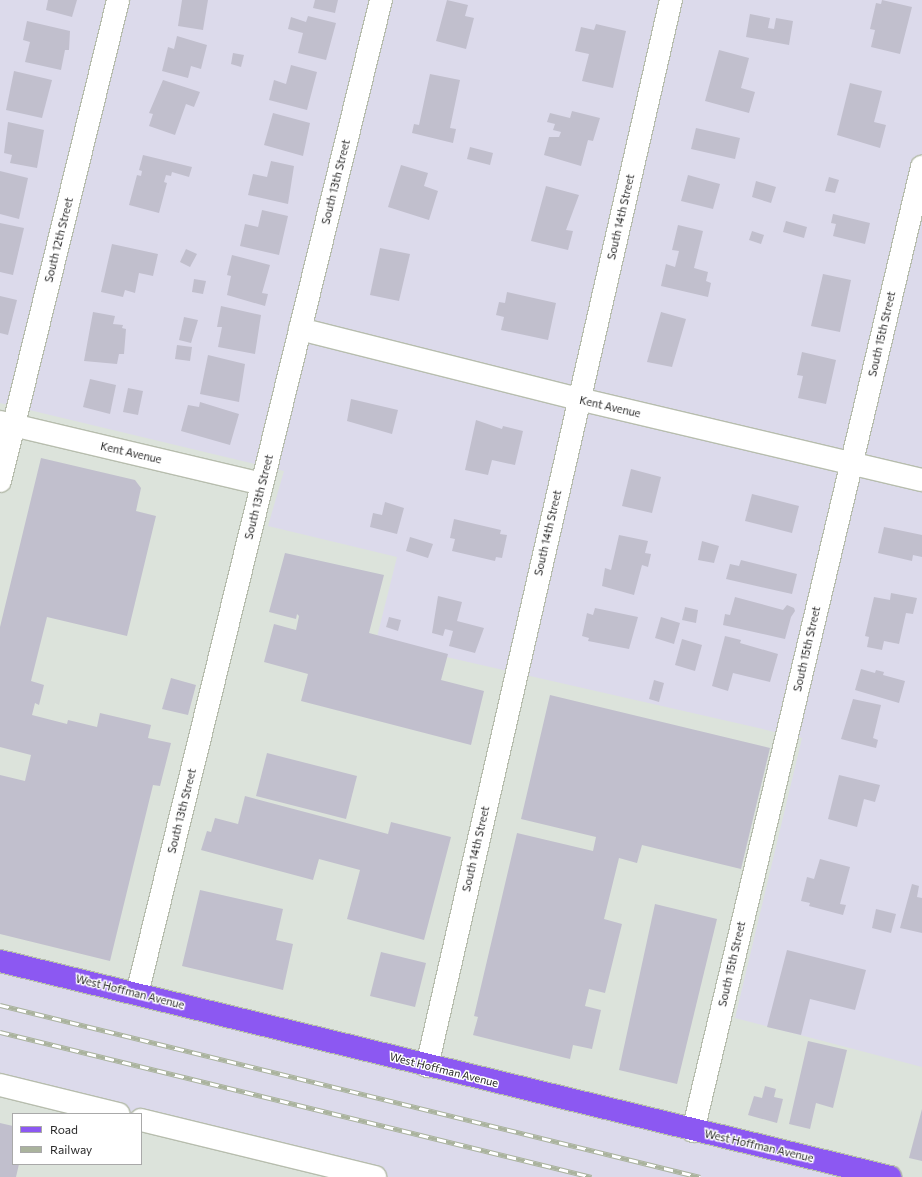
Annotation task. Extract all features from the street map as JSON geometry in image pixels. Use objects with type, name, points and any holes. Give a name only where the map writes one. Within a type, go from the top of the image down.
[{"type":"main road","name":"West Hoffman Avenue","points":[[0,961],[693,1131],[890,1177]]},
{"type":"street","name":"South 12th Street","points":[[0,481],[6,424],[118,0]]},
{"type":"street","name":"South 13th Street","points":[[137,994],[381,0]]},
{"type":"street","name":"South 14th Street","points":[[427,1066],[671,0]]},
{"type":"street","name":"South 15th Street","points":[[693,1131],[922,167]]},
{"type":"street","name":"Kent Avenue","points":[[300,329],[579,399],[852,462],[922,480]]},
{"type":"street","name":"Kent Avenue","points":[[6,424],[262,484]]},
{"type":"street","points":[[0,1085],[114,1113]]},
{"type":"street","points":[[142,1120],[375,1177]]},
{"type":"shaded area","points":[[0,403],[284,471],[268,526],[397,557],[376,641],[802,738],[735,1018],[922,1067],[922,1177],[842,1177],[0,958]]},
{"type":"shaded area","points":[[0,1096],[72,1113],[12,1113],[12,1165],[142,1165],[142,1130],[338,1177],[0,1177]]},
{"type":"building","points":[[48,0],[77,0],[72,17],[46,10]]},
{"type":"building","points":[[182,0],[208,0],[203,30],[178,26]]},
{"type":"building","points":[[315,0],[338,0],[335,13],[313,8]]},
{"type":"building","points":[[447,0],[468,5],[465,16],[474,18],[466,49],[436,41]]},
{"type":"building","points":[[882,0],[912,7],[900,54],[871,47],[875,30],[870,29],[876,3],[881,4]]},
{"type":"building","points":[[750,14],[770,18],[768,28],[774,29],[776,18],[793,21],[789,45],[746,37]]},
{"type":"building","points":[[308,16],[336,23],[326,60],[298,53],[303,33],[288,29],[291,17],[306,22]]},
{"type":"building","points":[[27,21],[70,31],[69,50],[65,50],[61,70],[25,62],[30,42],[23,40]]},
{"type":"building","points":[[596,24],[626,31],[613,88],[582,81],[589,54],[575,51],[581,27],[594,30]]},
{"type":"building","points":[[177,36],[207,45],[201,69],[191,66],[188,78],[162,71],[168,47],[174,49]]},
{"type":"building","points":[[719,50],[749,58],[741,88],[755,92],[749,113],[705,101]]},
{"type":"building","points":[[233,53],[244,55],[241,67],[231,64]]},
{"type":"building","points":[[291,65],[317,72],[307,110],[269,100],[274,80],[286,84]]},
{"type":"building","points":[[14,71],[52,80],[42,118],[6,110]]},
{"type":"building","points":[[430,74],[460,80],[450,128],[456,129],[453,143],[412,133],[414,124],[419,125]]},
{"type":"building","points":[[163,80],[200,92],[194,107],[186,104],[175,135],[149,126],[153,114],[149,113]]},
{"type":"building","points":[[850,83],[882,91],[874,122],[886,125],[880,148],[837,135]]},
{"type":"building","points":[[572,111],[600,118],[593,141],[588,140],[581,166],[544,155],[549,137],[559,137],[561,132],[553,130],[555,124],[547,122],[550,113],[570,118]]},
{"type":"building","points":[[273,113],[310,123],[303,156],[264,145]]},
{"type":"building","points":[[8,122],[44,130],[37,168],[10,163],[12,155],[4,153]]},
{"type":"building","points":[[696,128],[740,138],[735,159],[691,149]]},
{"type":"building","points":[[470,147],[493,153],[490,165],[467,159]]},
{"type":"building","points":[[143,155],[192,167],[189,177],[172,172],[171,176],[166,175],[164,182],[167,183],[159,213],[129,205],[137,175],[141,176],[142,171],[139,170]]},
{"type":"building","points":[[271,161],[294,166],[288,204],[248,195],[253,174],[267,177]]},
{"type":"building","points":[[401,165],[428,173],[424,186],[438,191],[429,220],[388,207]]},
{"type":"building","points":[[0,171],[28,178],[19,219],[0,214]]},
{"type":"building","points":[[688,175],[720,184],[713,209],[681,201]]},
{"type":"building","points":[[829,177],[839,180],[835,193],[825,191]]},
{"type":"building","points":[[756,181],[776,187],[771,203],[752,197]]},
{"type":"building","points":[[546,186],[579,195],[566,230],[573,231],[568,250],[531,241]]},
{"type":"building","points":[[262,210],[288,216],[279,255],[240,246],[245,224],[258,227]]},
{"type":"building","points":[[833,214],[870,223],[865,244],[833,236],[836,224],[831,223]]},
{"type":"building","points":[[786,221],[807,227],[804,238],[783,232]]},
{"type":"building","points":[[0,223],[24,228],[13,275],[0,272]]},
{"type":"building","points":[[678,225],[703,231],[694,268],[708,272],[706,281],[711,283],[708,297],[661,286],[666,264],[675,267],[679,251],[672,250]]},
{"type":"building","points":[[752,231],[764,235],[761,244],[749,240]]},
{"type":"building","points":[[112,244],[158,254],[153,276],[139,273],[135,293],[125,290],[123,297],[101,292]]},
{"type":"building","points":[[380,248],[410,254],[399,301],[370,295]]},
{"type":"building","points":[[186,249],[197,254],[190,267],[180,262]]},
{"type":"building","points":[[232,255],[270,265],[262,293],[268,294],[265,306],[227,295],[231,276],[227,275]]},
{"type":"building","points":[[823,274],[851,280],[840,332],[811,326]]},
{"type":"building","points":[[194,279],[206,281],[203,294],[192,292]]},
{"type":"building","points":[[507,292],[556,303],[548,340],[501,330],[504,317],[496,315],[499,302],[505,303]]},
{"type":"building","points":[[0,296],[17,300],[8,335],[0,333]]},
{"type":"building","points":[[221,306],[261,315],[255,354],[218,347],[222,327],[217,327]]},
{"type":"building","points":[[93,312],[115,316],[113,324],[123,325],[122,328],[126,329],[124,354],[119,354],[117,364],[84,361]]},
{"type":"building","points":[[661,312],[686,319],[672,367],[647,362]]},
{"type":"building","points":[[184,317],[198,320],[191,343],[179,340]]},
{"type":"building","points":[[177,345],[192,347],[190,361],[175,359]]},
{"type":"building","points":[[802,352],[836,360],[826,404],[798,398],[803,376],[797,375]]},
{"type":"building","points":[[208,355],[245,364],[239,402],[200,394]]},
{"type":"building","points":[[90,379],[116,385],[110,414],[83,407]]},
{"type":"building","points":[[128,388],[143,391],[138,415],[123,412]]},
{"type":"building","points":[[351,399],[398,410],[392,434],[347,421]]},
{"type":"building","points":[[200,402],[239,414],[230,445],[181,431],[188,405],[199,407]]},
{"type":"building","points":[[476,420],[502,429],[503,426],[523,431],[515,465],[492,460],[488,475],[465,470]]},
{"type":"building","points":[[41,458],[135,480],[141,488],[136,511],[156,516],[127,636],[47,617],[31,681],[44,685],[39,705],[35,703],[32,715],[67,724],[68,720],[97,727],[100,713],[151,725],[148,738],[171,743],[160,786],[153,785],[110,961],[0,934],[0,775],[25,781],[31,755],[0,747],[0,627]]},
{"type":"building","points":[[631,469],[661,477],[652,513],[622,506]]},
{"type":"building","points":[[752,494],[799,506],[792,533],[745,521]]},
{"type":"building","points":[[385,502],[404,508],[397,534],[370,527],[373,513],[382,515]]},
{"type":"building","points":[[454,519],[501,530],[500,534],[507,535],[502,558],[496,557],[495,561],[452,551],[455,539],[450,538]]},
{"type":"building","points":[[884,527],[922,535],[922,557],[913,555],[912,561],[878,553]]},
{"type":"building","points":[[619,535],[648,541],[645,553],[651,554],[648,567],[642,565],[634,595],[602,586],[605,568],[611,570]]},
{"type":"building","points":[[410,537],[433,544],[428,558],[406,551]]},
{"type":"building","points":[[702,541],[719,546],[714,563],[698,560]]},
{"type":"building","points":[[285,553],[384,575],[369,633],[448,654],[441,680],[484,691],[471,745],[301,701],[308,674],[264,662],[274,624],[296,630],[299,616],[297,614],[296,619],[269,612]]},
{"type":"building","points":[[741,560],[797,574],[792,594],[726,579],[730,564],[739,566]]},
{"type":"building","points":[[891,593],[917,598],[913,614],[906,613],[899,644],[884,641],[882,650],[867,647],[869,637],[865,636],[874,597],[890,600]]},
{"type":"building","points":[[438,596],[462,602],[457,621],[484,628],[475,653],[449,646],[453,631],[445,629],[443,636],[432,633]]},
{"type":"building","points":[[735,597],[783,610],[787,605],[794,608],[795,611],[791,617],[785,639],[723,625],[725,614],[730,615]]},
{"type":"building","points":[[685,607],[698,610],[696,623],[682,620]]},
{"type":"building","points":[[595,608],[638,617],[629,649],[588,641],[589,638],[582,636],[587,613],[593,615]]},
{"type":"building","points":[[389,617],[401,620],[398,631],[386,627]]},
{"type":"building","points":[[661,617],[680,623],[674,644],[655,638]]},
{"type":"building","points":[[725,636],[741,640],[740,643],[778,654],[770,682],[733,673],[728,691],[712,686]]},
{"type":"building","points":[[682,639],[702,645],[695,671],[675,665]]},
{"type":"building","points":[[861,669],[875,673],[876,670],[884,672],[883,675],[905,681],[899,703],[855,690]]},
{"type":"building","points":[[171,678],[196,685],[188,715],[162,709]]},
{"type":"building","points":[[654,680],[664,683],[659,702],[649,699]]},
{"type":"building","points":[[550,695],[770,748],[741,869],[642,845],[637,863],[619,858],[604,919],[622,924],[605,993],[589,989],[585,1006],[601,1010],[592,1049],[573,1045],[570,1059],[473,1035],[478,1017],[474,1016],[517,833],[593,851],[596,837],[521,819]]},
{"type":"building","points":[[853,699],[881,705],[873,738],[878,740],[876,748],[841,739]]},
{"type":"building","points":[[267,753],[357,776],[346,819],[256,796]]},
{"type":"building","points":[[839,775],[880,785],[875,802],[864,799],[857,827],[828,819]]},
{"type":"building","points":[[245,796],[388,834],[391,822],[451,837],[424,940],[347,919],[360,870],[319,859],[313,880],[201,850],[207,831],[211,832],[215,818],[238,824]]},
{"type":"building","points":[[820,859],[850,867],[840,904],[846,905],[843,915],[809,906],[810,903],[801,901],[807,877],[814,879]]},
{"type":"building","points":[[912,884],[919,886],[917,897],[922,898],[922,933],[900,928]]},
{"type":"building","points":[[200,890],[283,909],[276,940],[293,944],[283,990],[182,966]]},
{"type":"building","points":[[655,904],[717,919],[677,1084],[619,1070]]},
{"type":"building","points":[[876,909],[896,914],[891,933],[872,928]]},
{"type":"building","points":[[787,950],[866,970],[855,1010],[810,999],[801,1035],[767,1027]]},
{"type":"building","points":[[381,952],[426,963],[415,1007],[370,996]]},
{"type":"building","points":[[808,1041],[847,1050],[833,1108],[816,1103],[810,1129],[789,1124]]},
{"type":"building","points":[[765,1086],[776,1089],[774,1097],[783,1099],[777,1123],[748,1115],[754,1096],[762,1098]]},
{"type":"building","points":[[922,1109],[922,1161],[909,1158]]},
{"type":"building","points":[[0,1123],[12,1126],[12,1165],[19,1165],[16,1177],[0,1177]]},
{"type":"railway","points":[[0,1005],[700,1177]]},
{"type":"railway","points":[[0,1032],[592,1177]]}]
